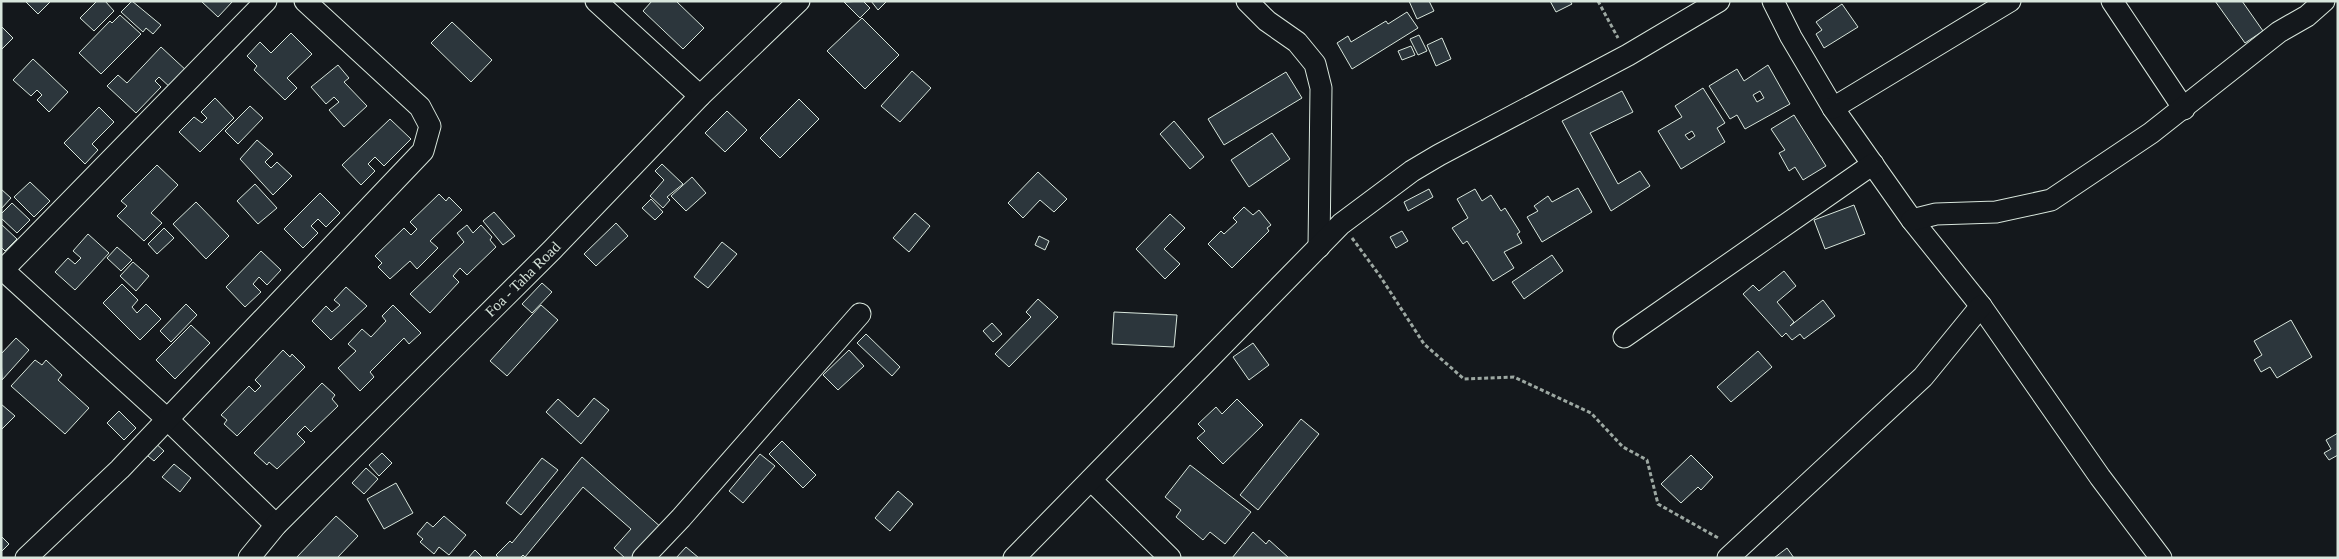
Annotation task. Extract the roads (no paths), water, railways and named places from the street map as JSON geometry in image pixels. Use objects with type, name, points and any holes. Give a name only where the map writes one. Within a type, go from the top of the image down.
[{"type":"street","points":[[266,1],[2,269],[166,418],[276,525]]},
{"type":"street","points":[[26,558],[120,469],[166,418],[422,151],[430,126],[420,107],[305,1]]},
{"type":"street","points":[[596,1],[700,96]]},
{"type":"street","name":"Foa - Taha Road","points":[[248,558],[276,525],[553,249],[700,96],[799,1]]},
{"type":"street","points":[[1247,1],[1267,21],[1297,42],[1315,64],[1321,88],[1319,247]]},
{"type":"street","points":[[1014,558],[1341,224],[1412,171],[1439,155],[1628,56],[1720,1]]},
{"type":"street","points":[[1773,1],[1791,37],[1833,108],[1912,220],[1981,306],[2100,478],[2161,558]]},
{"type":"street","points":[[1833,108],[2010,1]]},
{"type":"street","points":[[2112,1],[2184,108]]},
{"type":"street","points":[[1912,220],[1936,214],[1996,212],[2051,200],[2184,108],[2279,32],[2307,16],[2324,1]]},
{"type":"street","points":[[1624,337],[1873,164]]},
{"type":"street","points":[[1731,556],[1923,377],[1981,306]]},
{"type":"street","points":[[643,558],[681,518],[860,314]]},
{"type":"street","points":[[1091,480],[1170,558]]}]
